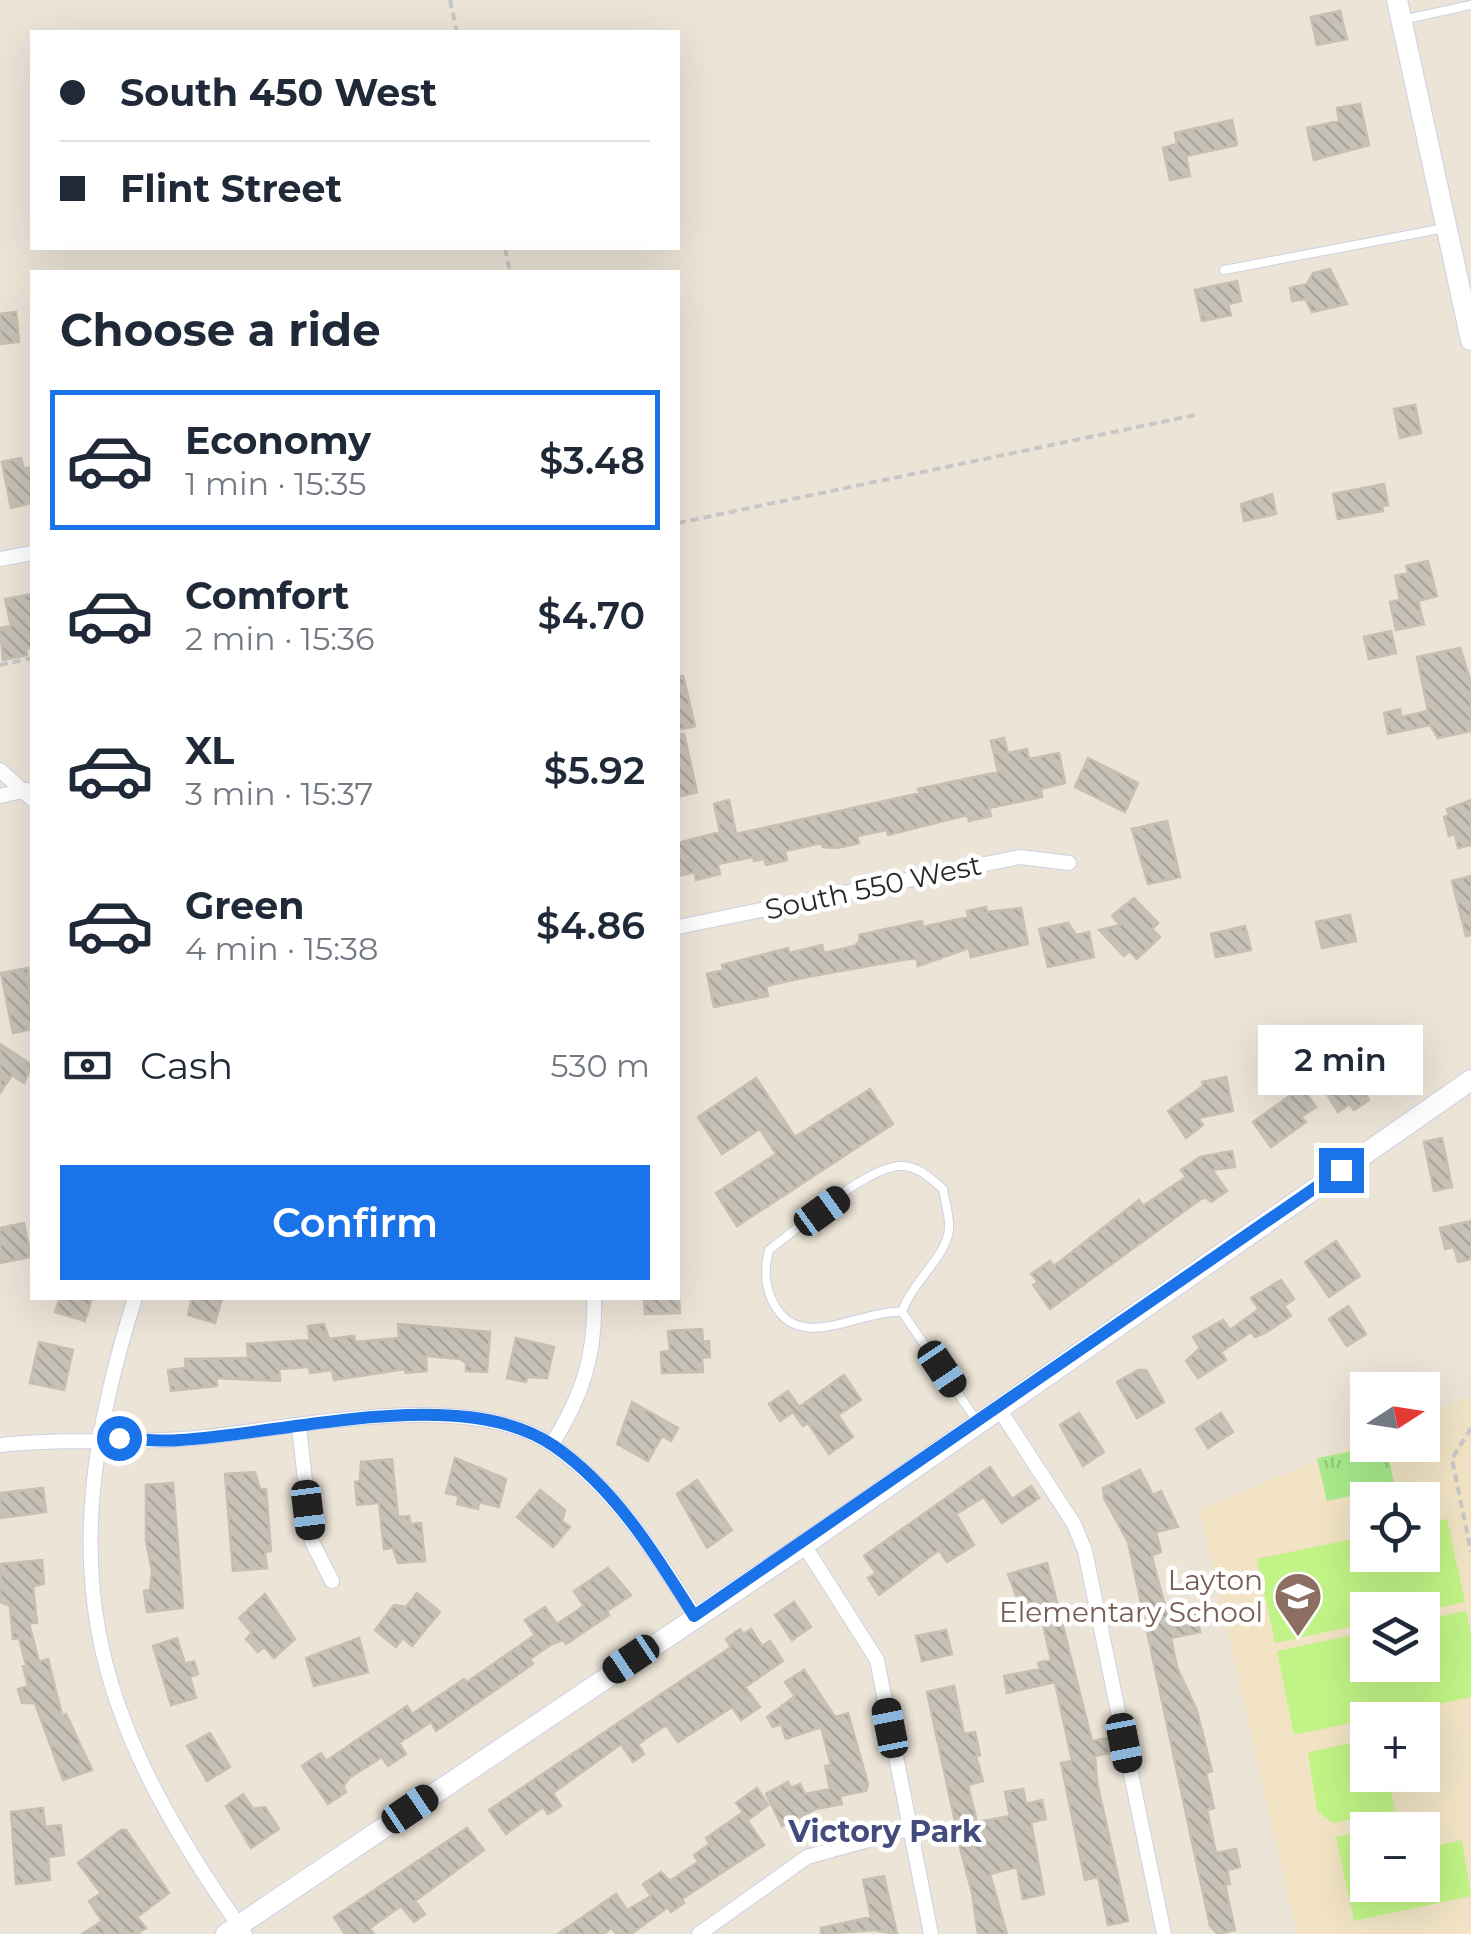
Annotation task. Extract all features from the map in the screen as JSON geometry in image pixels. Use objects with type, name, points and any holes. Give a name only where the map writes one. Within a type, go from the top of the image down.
[{"type":"street","points":[[1399,10],[1471,340]]},
{"type":"street","points":[[0,559],[30,552]]},
{"type":"street","points":[[0,770],[29,793]]},
{"type":"street","points":[[0,796],[29,793]]},
{"type":"street","name":"South 550 West","points":[[680,928],[1020,857],[1069,863]]},
{"type":"street","points":[[134,1300],[99,1438],[88,1547],[94,1628],[114,1702],[150,1785],[237,1931],[694,1616],[804,1545],[1471,1080]]},
{"type":"street","points":[[552,1444],[577,1403],[589,1371],[595,1337],[594,1300]]},
{"type":"street","points":[[999,1409],[1074,1524],[1085,1552],[1164,1934]]},
{"type":"street","points":[[0,1445],[99,1438],[177,1441],[451,1415],[482,1417],[552,1444],[628,1516],[694,1616]]},
{"type":"street","points":[[299,1427],[312,1542],[332,1581]]},
{"type":"street","points":[[804,1545],[877,1660],[931,1934]]},
{"type":"street","points":[[699,1934],[807,1857],[908,1830]]},
{"type":"lane","points":[[1399,10],[1471,5]]},
{"type":"lane","points":[[1224,270],[1446,228]]},
{"type":"lane","points":[[901,1166],[922,1171],[944,1190],[950,1228],[944,1249],[909,1292],[902,1312],[875,1312],[821,1329],[794,1326],[779,1315],[769,1295],[764,1270],[769,1250],[876,1171],[901,1166]]},
{"type":"lane","points":[[902,1312],[978,1422]]},
{"type":"path","points":[[450,0],[457,30]]},
{"type":"path","points":[[680,524],[1195,416]]},
{"type":"path","points":[[0,665],[30,658]]},
{"type":"path","points":[[1471,1428],[1452,1459],[1471,1552]]},
{"type":"shaded area","name":"Layton Elementary School","points":[[1471,1396],[1471,1934],[1297,1934],[1200,1510],[1350,1446],[1350,1462],[1440,1462],[1440,1409]]},
{"type":"green space","points":[[1350,1452],[1350,1462],[1390,1462],[1394,1482],[1350,1482],[1350,1496],[1327,1501],[1317,1458]]},
{"type":"green space","points":[[1447,1519],[1465,1602],[1440,1607],[1440,1592],[1350,1592],[1350,1627],[1275,1643],[1257,1559],[1350,1540],[1350,1572],[1440,1572],[1440,1520]]},
{"type":"green space","points":[[1466,1611],[1471,1634],[1471,1697],[1440,1704],[1350,1702],[1350,1723],[1294,1735],[1277,1651],[1350,1636],[1350,1682],[1440,1682],[1440,1616]]},
{"type":"green space","points":[[1350,1743],[1350,1792],[1391,1792],[1395,1810],[1350,1812],[1350,1819],[1333,1823],[1317,1811],[1308,1752]]},
{"type":"green space","points":[[1350,1834],[1350,1902],[1440,1902],[1440,1845],[1462,1840],[1471,1896],[1354,1921],[1336,1837]]},
{"type":"building","points":[[1340,11],[1347,39],[1317,45],[1311,17]]},
{"type":"building","points":[[1360,104],[1369,145],[1314,160],[1307,128],[1339,121],[1337,108]]},
{"type":"building","points":[[1232,120],[1237,145],[1186,156],[1190,176],[1170,180],[1163,148],[1177,144],[1175,133]]},
{"type":"building","points":[[1330,269],[1347,304],[1312,312],[1305,299],[1292,301],[1290,288],[1307,284],[1313,273]]},
{"type":"building","points":[[1237,281],[1241,301],[1228,304],[1231,315],[1202,321],[1195,290]]},
{"type":"building","points":[[16,312],[19,342],[0,344],[0,314]]},
{"type":"building","points":[[1415,405],[1421,433],[1400,438],[1394,409]]},
{"type":"building","points":[[21,458],[24,469],[30,468],[30,503],[11,508],[2,462]]},
{"type":"building","points":[[1384,484],[1388,505],[1382,506],[1383,511],[1338,519],[1333,494]]},
{"type":"building","points":[[1272,494],[1276,514],[1244,521],[1241,504]]},
{"type":"building","points":[[1428,561],[1437,596],[1418,601],[1424,624],[1396,630],[1390,602],[1400,600],[1395,576],[1408,573],[1406,566]]},
{"type":"building","points":[[30,594],[30,648],[26,649],[27,655],[3,660],[0,628],[11,626],[5,599]]},
{"type":"building","points":[[1391,631],[1396,653],[1369,659],[1364,637]]},
{"type":"building","points":[[1460,648],[1471,682],[1471,731],[1438,738],[1430,725],[1388,734],[1384,713],[1400,709],[1401,717],[1428,711],[1417,657]]},
{"type":"building","points":[[680,676],[683,676],[695,726],[680,730]]},
{"type":"building","points":[[680,734],[684,734],[697,792],[680,796]]},
{"type":"building","points":[[1004,738],[1008,753],[1027,749],[1029,759],[1059,753],[1065,783],[1041,789],[1042,797],[989,808],[991,816],[969,821],[967,815],[888,835],[887,830],[857,836],[859,843],[837,848],[823,847],[822,843],[785,851],[787,860],[766,865],[764,859],[754,861],[753,857],[718,864],[720,874],[696,880],[695,872],[680,876],[680,842],[720,832],[714,804],[729,800],[736,834],[920,793],[918,789],[998,772],[991,741]]},
{"type":"building","points":[[1088,758],[1138,783],[1125,812],[1075,787]]},
{"type":"building","points":[[1471,800],[1471,845],[1458,848],[1455,834],[1449,836],[1444,817],[1449,815],[1447,809]]},
{"type":"building","points":[[1167,821],[1180,877],[1148,884],[1132,829]]},
{"type":"building","points":[[1471,876],[1471,935],[1466,936],[1452,881]]},
{"type":"building","points":[[1134,898],[1158,923],[1152,929],[1160,937],[1137,959],[1129,951],[1124,956],[1099,930],[1120,925],[1112,916]]},
{"type":"building","points":[[986,907],[987,912],[1021,908],[1028,944],[971,957],[969,948],[918,966],[917,959],[908,959],[807,977],[766,986],[768,996],[714,1007],[707,974],[723,970],[722,965],[788,948],[789,953],[822,945],[824,953],[854,946],[860,941],[859,935],[922,921],[923,927],[968,917],[967,911]]},
{"type":"building","points":[[1350,915],[1356,941],[1322,948],[1316,922]]},
{"type":"building","points":[[1068,923],[1076,935],[1089,932],[1094,957],[1048,967],[1039,929]]},
{"type":"building","points":[[1245,926],[1251,950],[1216,957],[1211,934]]},
{"type":"building","points":[[28,968],[30,1029],[13,1033],[1,973]]},
{"type":"building","points":[[0,1044],[30,1064],[30,1070],[24,1083],[12,1075],[0,1093]]},
{"type":"building","points":[[1226,1077],[1233,1111],[1198,1118],[1203,1125],[1186,1138],[1168,1111],[1203,1086],[1202,1082]]},
{"type":"building","points":[[756,1078],[795,1137],[870,1089],[893,1124],[737,1226],[716,1193],[776,1154],[760,1129],[722,1154],[698,1117]]},
{"type":"building","points":[[1356,1078],[1369,1100],[1354,1110],[1350,1104],[1338,1112],[1328,1096]]},
{"type":"building","points":[[1302,1087],[1316,1107],[1301,1117],[1306,1122],[1271,1147],[1253,1122]]},
{"type":"building","points":[[1442,1138],[1452,1187],[1434,1191],[1424,1142]]},
{"type":"building","points":[[1232,1151],[1235,1167],[1212,1170],[1227,1191],[1211,1202],[1206,1197],[1201,1199],[1050,1309],[1033,1285],[1038,1282],[1031,1274],[1050,1261],[1054,1266],[1139,1200],[1143,1206],[1186,1177],[1181,1170],[1200,1157]]},
{"type":"building","points":[[1471,1221],[1471,1259],[1458,1262],[1454,1247],[1445,1249],[1440,1228]]},
{"type":"building","points":[[24,1223],[30,1257],[0,1263],[0,1228]]},
{"type":"building","points":[[1336,1241],[1360,1276],[1329,1297],[1305,1262]]},
{"type":"building","points":[[1281,1280],[1294,1299],[1284,1306],[1291,1316],[1255,1337],[1251,1332],[1221,1352],[1226,1360],[1198,1378],[1186,1361],[1200,1348],[1193,1337],[1223,1320],[1230,1330],[1259,1309],[1251,1298]]},
{"type":"building","points":[[59,1300],[91,1300],[85,1321],[55,1312]]},
{"type":"building","points":[[192,1300],[221,1300],[215,1323],[188,1315]]},
{"type":"building","points":[[644,1300],[679,1300],[680,1313],[645,1314]]},
{"type":"building","points":[[1348,1306],[1366,1334],[1347,1346],[1329,1319]]},
{"type":"building","points":[[324,1324],[329,1339],[354,1336],[355,1342],[399,1338],[398,1324],[490,1332],[487,1372],[466,1371],[466,1363],[460,1359],[426,1356],[427,1371],[406,1373],[405,1369],[334,1380],[332,1370],[310,1373],[309,1367],[279,1369],[280,1381],[216,1378],[217,1386],[171,1391],[168,1370],[186,1368],[185,1359],[248,1358],[247,1344],[310,1340],[308,1326]]},
{"type":"building","points":[[702,1329],[703,1342],[709,1341],[710,1357],[702,1358],[703,1372],[662,1373],[661,1352],[670,1351],[668,1331]]},
{"type":"building","points":[[516,1338],[554,1347],[547,1378],[527,1377],[526,1382],[507,1378]]},
{"type":"building","points":[[39,1342],[73,1350],[64,1390],[30,1383]]},
{"type":"building","points":[[1138,1370],[1146,1370],[1164,1402],[1137,1418],[1117,1382]]},
{"type":"building","points":[[844,1375],[861,1400],[838,1415],[853,1437],[829,1454],[808,1423],[803,1426],[793,1412],[780,1421],[769,1404],[788,1391],[799,1407]]},
{"type":"building","points":[[632,1402],[678,1428],[671,1441],[662,1436],[648,1461],[617,1444]]},
{"type":"building","points":[[1079,1413],[1104,1452],[1083,1466],[1060,1425]]},
{"type":"building","points":[[1221,1413],[1233,1432],[1208,1448],[1196,1429]]},
{"type":"building","points":[[455,1458],[506,1479],[499,1507],[479,1502],[478,1509],[457,1504],[459,1496],[446,1493]]},
{"type":"building","points":[[392,1459],[398,1517],[409,1516],[410,1524],[421,1523],[425,1561],[398,1563],[393,1548],[384,1549],[379,1503],[357,1505],[355,1482],[360,1481],[361,1462]]},
{"type":"building","points":[[990,1467],[1012,1499],[1031,1486],[1039,1498],[1002,1523],[984,1497],[956,1514],[974,1545],[947,1562],[939,1550],[879,1595],[868,1578],[876,1573],[864,1556]]},
{"type":"building","points":[[1140,1470],[1153,1495],[1161,1491],[1178,1527],[1156,1532],[1161,1552],[1152,1555],[1153,1561],[1168,1617],[1195,1611],[1200,1632],[1171,1638],[1177,1667],[1197,1711],[1212,1771],[1206,1773],[1214,1808],[1207,1810],[1216,1853],[1236,1849],[1240,1867],[1227,1870],[1230,1884],[1225,1885],[1235,1930],[1218,1934],[1210,1926],[1128,1542],[1104,1498],[1103,1488]]},
{"type":"building","points":[[255,1472],[260,1489],[266,1489],[271,1551],[265,1552],[267,1568],[233,1571],[225,1474]]},
{"type":"building","points":[[697,1480],[732,1530],[707,1548],[677,1494]]},
{"type":"building","points":[[173,1483],[183,1608],[147,1612],[144,1591],[150,1590],[152,1571],[146,1541],[146,1485]]},
{"type":"building","points":[[43,1488],[46,1512],[0,1518],[0,1493]]},
{"type":"building","points":[[540,1490],[565,1510],[562,1521],[570,1527],[553,1547],[517,1517]]},
{"type":"building","points":[[42,1560],[44,1584],[33,1586],[37,1623],[29,1623],[39,1662],[48,1659],[62,1715],[66,1714],[92,1770],[63,1780],[35,1703],[22,1703],[18,1689],[28,1686],[23,1666],[26,1665],[19,1638],[13,1639],[10,1606],[0,1602],[1,1564]]},
{"type":"building","points":[[1047,1563],[1092,1741],[1107,1738],[1110,1753],[1095,1756],[1097,1782],[1128,1921],[1108,1925],[1098,1877],[1085,1880],[1061,1763],[1072,1761],[1055,1682],[1007,1693],[1004,1676],[1040,1669],[1038,1663],[1051,1660],[1038,1601],[1020,1606],[1008,1574]]},
{"type":"building","points":[[608,1568],[631,1595],[607,1611],[609,1615],[566,1644],[563,1640],[552,1644],[530,1659],[533,1664],[436,1731],[431,1722],[399,1743],[406,1754],[388,1766],[382,1757],[349,1778],[343,1787],[346,1792],[328,1804],[302,1766],[321,1753],[326,1761],[407,1706],[412,1714],[464,1679],[467,1682],[535,1635],[525,1620],[545,1607],[557,1624],[584,1606],[574,1591]]},
{"type":"building","points":[[417,1593],[440,1612],[412,1646],[403,1638],[396,1647],[375,1630],[394,1605],[406,1607]]},
{"type":"building","points":[[265,1594],[295,1639],[274,1658],[264,1647],[258,1652],[246,1639],[252,1633],[239,1618]]},
{"type":"building","points":[[794,1602],[811,1627],[792,1640],[775,1615]]},
{"type":"building","points":[[740,1629],[743,1634],[751,1629],[762,1646],[770,1641],[783,1661],[745,1687],[760,1707],[741,1720],[732,1707],[678,1742],[666,1725],[638,1744],[644,1754],[633,1762],[621,1744],[553,1793],[561,1806],[548,1814],[543,1807],[506,1834],[489,1810],[731,1647],[726,1639]]},
{"type":"building","points":[[946,1630],[952,1654],[922,1661],[916,1636]]},
{"type":"building","points":[[177,1638],[185,1664],[194,1661],[198,1674],[190,1677],[196,1698],[171,1705],[153,1646]]},
{"type":"building","points":[[359,1638],[368,1672],[314,1686],[306,1658]]},
{"type":"building","points":[[804,1670],[835,1717],[848,1713],[868,1784],[866,1791],[840,1796],[842,1804],[816,1809],[782,1826],[766,1794],[788,1782],[791,1788],[800,1784],[805,1794],[830,1789],[825,1766],[831,1765],[821,1727],[786,1739],[781,1724],[773,1727],[767,1717],[795,1696],[785,1682]]},
{"type":"building","points":[[954,1686],[964,1734],[975,1732],[980,1755],[976,1756],[983,1781],[968,1785],[977,1822],[1010,1816],[1005,1792],[1023,1789],[1026,1804],[1042,1800],[1046,1819],[1031,1822],[1044,1894],[1023,1899],[1017,1867],[990,1874],[1007,1934],[978,1934],[972,1893],[951,1827],[956,1826],[927,1692]]},
{"type":"building","points":[[210,1733],[230,1767],[207,1781],[187,1746]]},
{"type":"building","points":[[757,1788],[768,1805],[749,1819],[736,1803]]},
{"type":"building","points":[[243,1794],[253,1809],[265,1807],[279,1829],[251,1848],[226,1806]]},
{"type":"building","points":[[43,1808],[45,1827],[61,1825],[64,1855],[48,1857],[50,1880],[16,1884],[11,1812]]},
{"type":"building","points":[[742,1813],[764,1845],[682,1899],[684,1903],[671,1912],[668,1907],[631,1934],[616,1934],[612,1928],[603,1934],[558,1934],[616,1894],[627,1910],[651,1896],[643,1884],[661,1872],[670,1881],[698,1862],[694,1855],[710,1844],[706,1838]]},
{"type":"building","points":[[467,1828],[484,1850],[415,1901],[425,1914],[414,1922],[401,1906],[370,1928],[374,1934],[345,1934],[334,1917]]},
{"type":"building","points":[[126,1830],[169,1893],[137,1917],[146,1928],[137,1934],[82,1934],[102,1921],[89,1901],[101,1893],[78,1863]]},
{"type":"building","points":[[884,1876],[897,1934],[874,1930],[821,1934],[821,1928],[871,1917],[863,1880]]},
{"type":"place","name":"Layton Elementary School","points":[[1298,1638]]},
{"type":"district","name":"Victory Park","points":[[885,1832]]},
{"type":"route","points":[[119,1438],[177,1441],[435,1414],[482,1417],[552,1444],[591,1478],[628,1516],[694,1616],[804,1545],[1341,1170]]}]
